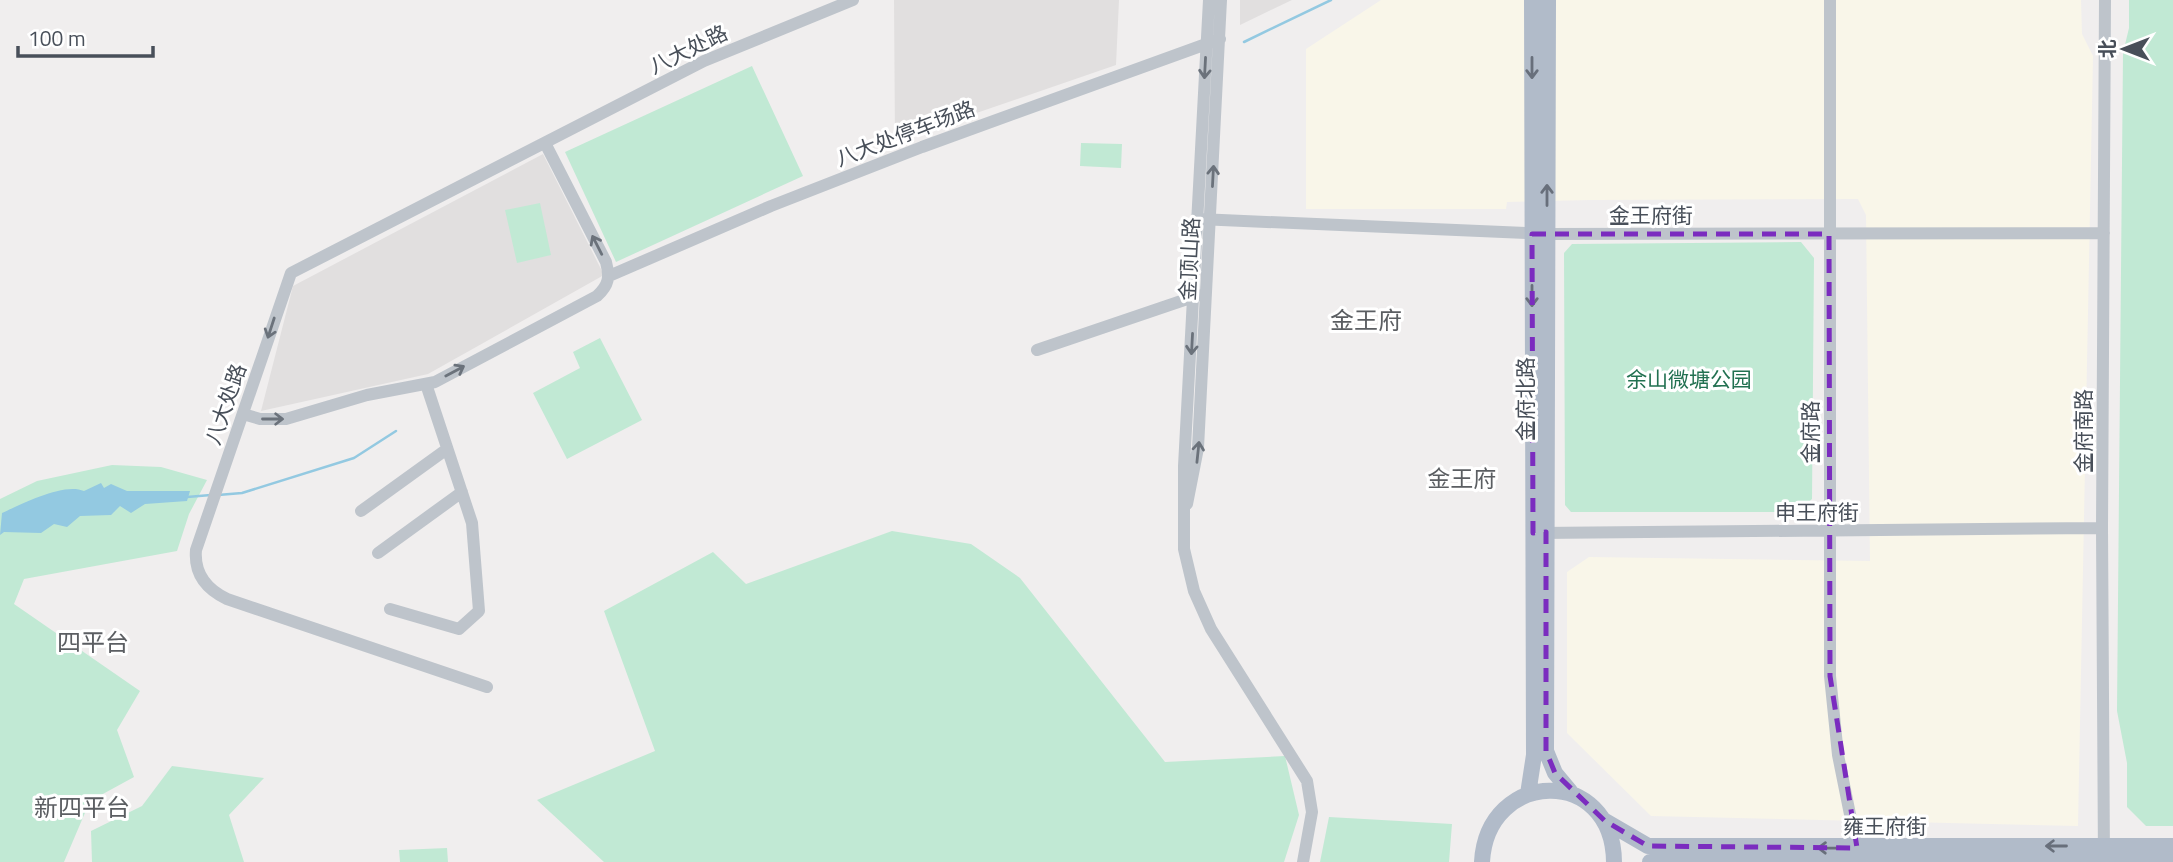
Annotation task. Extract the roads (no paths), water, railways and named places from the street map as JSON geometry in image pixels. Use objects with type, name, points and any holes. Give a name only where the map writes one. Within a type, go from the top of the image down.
[{"type":"main road","name":"金府北路","points":[[1532,0],[1540,234]]},
{"type":"main road","name":"金府北路","points":[[1528,794],[1534,755],[1539,533],[1540,234],[1548,0]]},
{"type":"main road","name":"金府北路","points":[[1539,533],[1546,751],[1555,773],[1570,791]]},
{"type":"main road","name":"雍王府街","points":[[1570,791],[1605,821],[1648,846],[1858,854],[2104,854],[2173,846]]},
{"type":"main road","points":[[1482,862],[1483,848],[1494,820],[1528,794],[1570,791]]},
{"type":"main road","points":[[1605,821],[1614,844],[1614,862]]},
{"type":"main road","name":"雍王府街","points":[[1650,862],[1858,854]]},
{"type":"main road","name":"雍王府街","points":[[2104,854],[2173,862]]},
{"type":"street","name":"八大处路","points":[[487,687],[215,593],[197,570],[195,562],[214,497],[285,284],[298,267],[704,61],[853,0]]},
{"type":"street","name":"金顶山路","points":[[1209,0],[1213,40],[1205,220],[1182,518],[1188,569],[1203,613],[1307,781],[1312,812],[1303,862]]},
{"type":"street","name":"金顶山路","points":[[1213,40],[1222,0]]},
{"type":"street","name":"金府路","points":[[1830,0],[1830,531],[1833,712],[1858,854]]},
{"type":"street","name":"金府南路","points":[[2104,854],[2102,528],[2105,0]]},
{"type":"street","name":"八大处停车场路","points":[[243,414],[271,420],[304,416],[367,395],[426,384],[597,296],[606,287],[609,276],[771,206],[1213,40]]},
{"type":"street","points":[[545,143],[606,262],[609,276]]},
{"type":"street","name":"金王府街","points":[[1205,220],[1540,234],[2104,233]]},
{"type":"street","points":[[1037,350],[1200,294]]},
{"type":"street","points":[[390,609],[459,629],[479,611],[472,523],[426,384]]},
{"type":"street","points":[[361,511],[447,449]]},
{"type":"street","points":[[378,553],[461,492]]},
{"type":"street","name":"申王府街","points":[[1539,533],[2102,528]]},
{"type":"water","points":[[101,483],[104,488],[111,484],[127,491],[190,491],[187,501],[145,504],[131,513],[120,506],[111,515],[80,516],[67,527],[54,524],[41,533],[4,532],[0,535],[2,513],[55,492],[66,489],[84,491]]},
{"type":"waterway","points":[[1244,42],[1331,0]]},
{"type":"waterway","points":[[218,495],[242,493],[354,458],[396,431]]},
{"type":"waterway","points":[[187,497],[211,495]]},
{"type":"district","name":"金王府","points":[[1366,320]]},
{"type":"district","name":"金王府","points":[[1462,478]]},
{"type":"district","name":"四平台","points":[[93,642]]},
{"type":"district","name":"新四平台","points":[[82,807]]},
{"type":"park label","name":"余山微塘公园","points":[[1689,379]]}]
